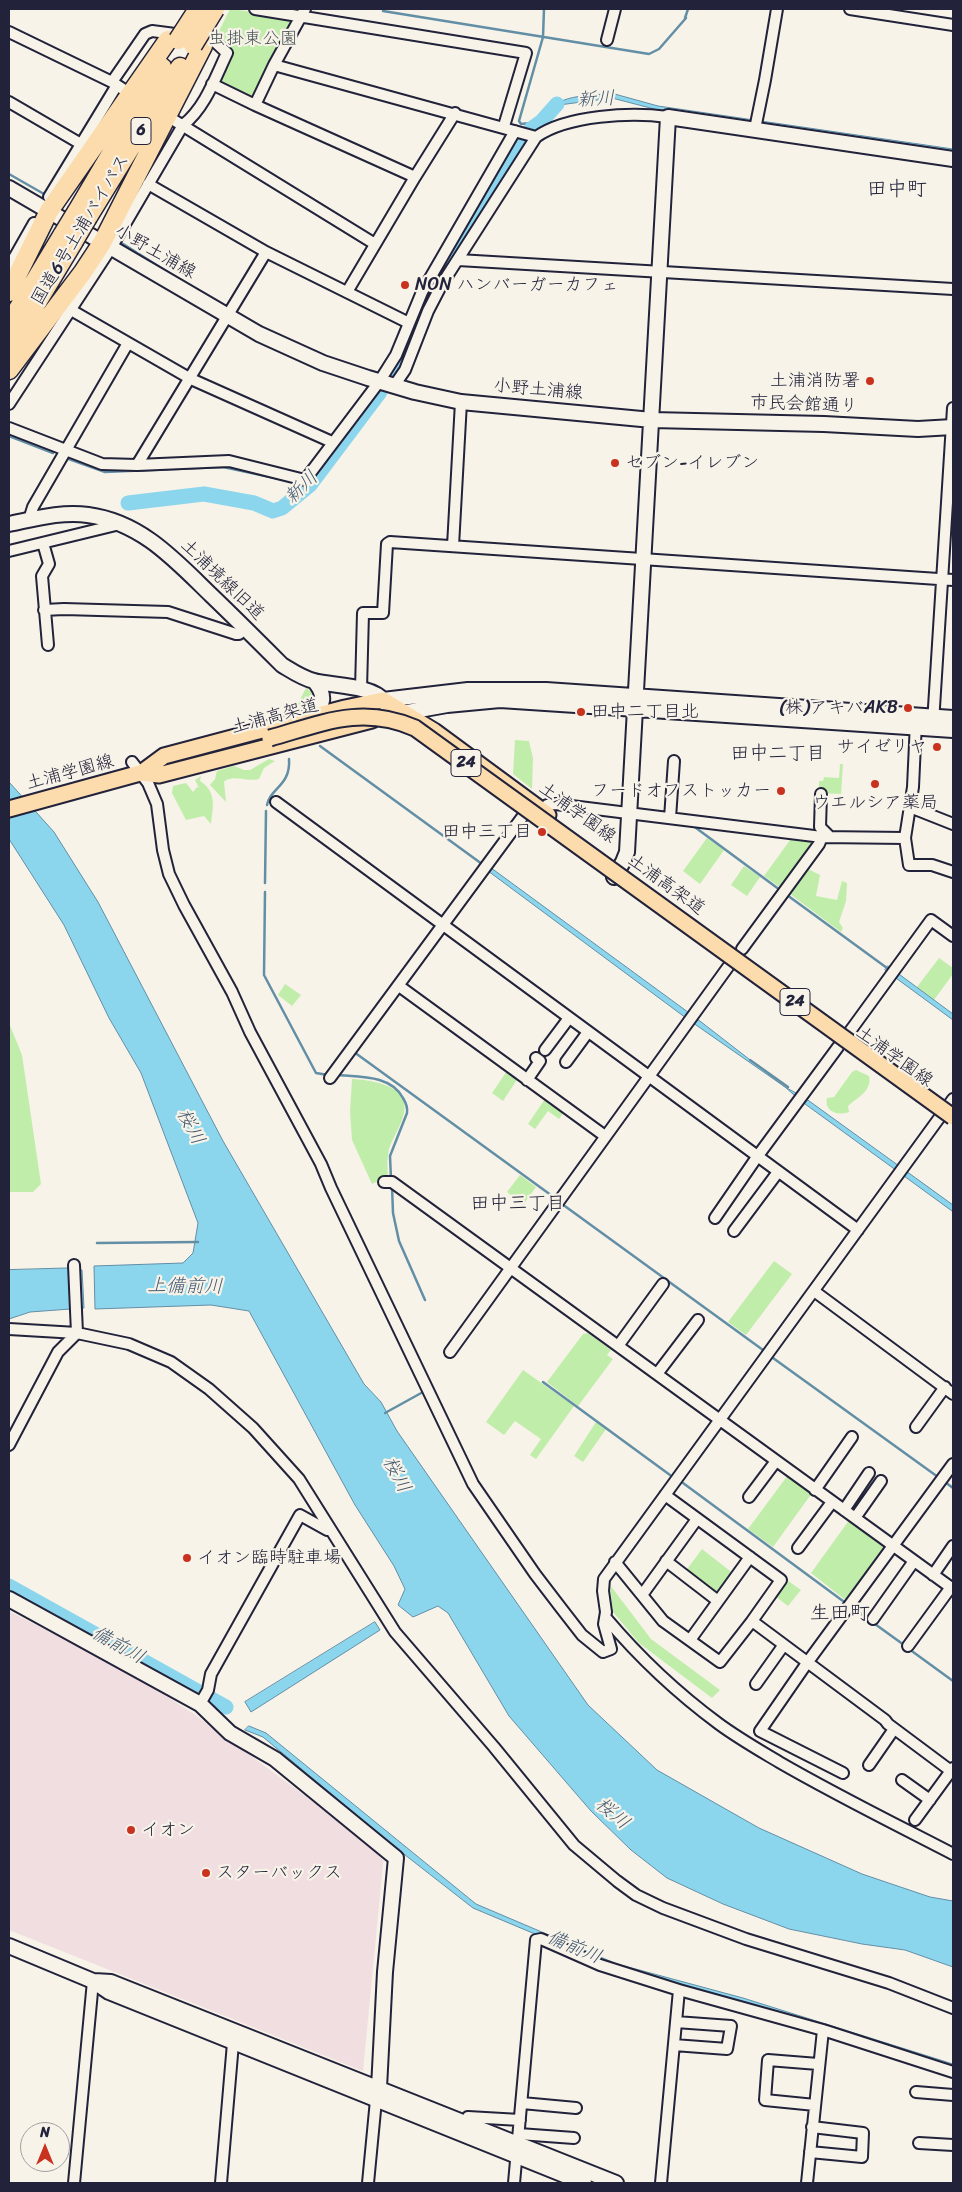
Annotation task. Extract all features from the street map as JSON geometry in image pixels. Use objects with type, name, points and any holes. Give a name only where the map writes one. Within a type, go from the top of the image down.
[{"type":"highway","name":"国道6号土浦バイパス","points":[[9,349],[69,238],[186,43],[214,9]]},
{"type":"highway","points":[[9,292],[45,209],[186,43],[219,9]]},
{"type":"highway","name":"国道6号土浦バイパス","points":[[186,43],[196,13]]},
{"type":"highway","points":[[9,370],[83,272],[106,246],[186,43]]},
{"type":"highway","name":"国道6号土浦バイパス","points":[[9,324],[69,238]]},
{"type":"main road","name":"土浦学園線","points":[[9,808],[135,770],[164,756],[310,717],[383,700],[398,714],[526,812],[617,872],[848,1034],[950,1112]]},
{"type":"main road","name":"土浦学園線","points":[[135,770],[159,775],[398,714],[434,731],[543,811],[617,872],[950,1112]]},
{"type":"main road","name":"土浦高架道","points":[[135,770],[356,716],[387,718],[415,728],[950,1112]]},
{"type":"street","points":[[255,9],[303,13],[526,53],[504,126]]},
{"type":"street","points":[[607,40],[615,9]]},
{"type":"street","points":[[756,123],[777,9]]},
{"type":"street","points":[[850,9],[953,25]]},
{"type":"street","points":[[254,105],[303,13]]},
{"type":"street","points":[[9,267],[45,209],[141,38],[152,31],[212,39],[227,53],[194,117],[184,125],[148,184],[106,246],[71,310],[9,404]]},
{"type":"street","points":[[9,32],[115,84],[128,93]]},
{"type":"street","points":[[274,65],[504,126],[534,136]]},
{"type":"street","points":[[212,84],[254,105],[415,177]]},
{"type":"street","points":[[9,102],[81,144]]},
{"type":"street","points":[[347,292],[455,113]]},
{"type":"street","points":[[394,386],[404,370],[428,311],[442,284],[534,136],[547,129],[585,120],[632,114],[756,123],[953,159]]},
{"type":"street","points":[[617,872],[627,852],[630,813],[634,709],[668,117]]},
{"type":"street","points":[[172,120],[184,125],[375,244]]},
{"type":"street","points":[[9,428],[102,464],[137,465],[229,461],[305,480],[332,442],[380,382],[396,355],[438,263],[518,132]]},
{"type":"street","points":[[148,184],[266,252],[409,323]]},
{"type":"street","name":"小野土浦線","points":[[9,188],[259,334],[323,363],[394,386],[461,402],[652,420]]},
{"type":"street","points":[[137,465],[266,252]]},
{"type":"street","points":[[458,260],[953,289]]},
{"type":"street","points":[[71,310],[191,378],[332,442]]},
{"type":"street","points":[[29,520],[33,507],[128,343]]},
{"type":"street","points":[[453,546],[461,402]]},
{"type":"street","points":[[933,723],[953,408]]},
{"type":"street","name":"市民会館通り","points":[[652,420],[824,424],[918,429],[953,427]]},
{"type":"street","name":"土浦境線旧道","points":[[9,524],[73,514],[89,515],[138,531],[172,557],[282,665],[300,676],[314,681],[361,689],[383,700]]},
{"type":"street","points":[[9,551],[120,524]]},
{"type":"street","points":[[361,689],[363,613],[382,613],[387,544],[390,542],[953,580]]},
{"type":"street","points":[[43,543],[49,564],[42,576],[48,645]]},
{"type":"street","points":[[44,610],[168,612],[236,634],[239,634],[245,628]]},
{"type":"street","points":[[310,717],[317,712],[323,700],[320,688],[314,681]]},
{"type":"street","points":[[383,700],[468,690],[499,689],[635,695],[916,722]]},
{"type":"street","points":[[398,714],[472,701],[500,700],[634,709],[933,723],[953,730]]},
{"type":"street","points":[[933,723],[953,718]]},
{"type":"street","points":[[916,722],[910,808],[905,838],[909,865],[932,865],[953,872]]},
{"type":"street","points":[[670,818],[674,761]]},
{"type":"street","points":[[135,770],[148,783],[157,804],[160,835],[169,874],[232,992],[250,1032],[321,1164],[473,1484],[535,1574],[561,1608],[582,1635],[603,1652],[612,1649],[604,1624],[606,1618],[603,1591],[604,1579],[858,1230],[950,1112]]},
{"type":"street","points":[[821,794],[820,827],[826,837]]},
{"type":"street","points":[[276,802],[858,1230]]},
{"type":"street","points":[[543,811],[547,805],[555,804],[826,837],[905,838]]},
{"type":"street","points":[[910,808],[953,824]]},
{"type":"street","points":[[330,1078],[526,812]]},
{"type":"street","points":[[742,949],[826,837]]},
{"type":"street","points":[[848,1034],[931,920],[953,936]]},
{"type":"street","points":[[450,1352],[728,967]]},
{"type":"street","points":[[399,986],[605,1136]]},
{"type":"street","points":[[545,1050],[569,1018]]},
{"type":"street","points":[[566,1062],[588,1032]]},
{"type":"street","points":[[715,1218],[757,1157],[838,1047]]},
{"type":"street","points":[[527,1080],[540,1061],[536,1058]]},
{"type":"street","points":[[734,1231],[778,1172]]},
{"type":"street","points":[[384,1182],[392,1182],[952,1588],[908,1646]]},
{"type":"street","points":[[9,1445],[58,1352],[77,1333],[74,1265]]},
{"type":"street","points":[[618,1346],[663,1284]]},
{"type":"street","points":[[814,1292],[949,1391],[916,1427]]},
{"type":"street","points":[[658,1374],[698,1320]]},
{"type":"street","points":[[9,1330],[77,1333],[129,1344],[171,1362],[209,1389],[253,1428],[299,1479],[395,1632],[574,1845],[636,1894],[662,1908],[746,1940],[889,1984],[953,2008]]},
{"type":"street","points":[[815,1490],[852,1437]]},
{"type":"street","points":[[749,1497],[776,1461]]},
{"type":"street","points":[[843,1773],[760,1731],[807,1663],[953,1464]]},
{"type":"street","points":[[844,1510],[869,1473]]},
{"type":"street","points":[[855,1518],[882,1481]]},
{"type":"street","points":[[615,1562],[663,1620],[720,1662],[752,1621],[781,1580],[665,1495]]},
{"type":"street","points":[[798,1548],[832,1502]]},
{"type":"street","points":[[204,1697],[211,1674],[300,1515],[327,1530],[331,1530]]},
{"type":"street","points":[[642,1595],[697,1519]]},
{"type":"street","points":[[933,1575],[953,1546]]},
{"type":"street","points":[[690,1640],[750,1557]]},
{"type":"street","points":[[666,1561],[718,1601]]},
{"type":"street","points":[[873,1619],[914,1561]]},
{"type":"street","points":[[9,1599],[204,1697],[230,1733],[275,1759],[396,1858],[385,1972],[378,2094],[368,2183]]},
{"type":"street","points":[[606,1618],[629,1644],[690,1702],[720,1725],[822,1787],[953,1854]]},
{"type":"street","points":[[752,1621],[783,1646],[885,1720],[894,1729],[952,1770],[915,1820]]},
{"type":"street","points":[[756,1684],[783,1646]]},
{"type":"street","points":[[868,1765],[894,1729]]},
{"type":"street","points":[[902,1780],[930,1800]]},
{"type":"street","points":[[514,2183],[536,1940],[541,1939],[600,1964],[679,1990],[823,2030],[953,2072]]},
{"type":"street","points":[[9,1946],[93,1981],[109,1992],[233,2043],[378,2094]]},
{"type":"street","points":[[93,1981],[111,1982],[463,2129],[518,2145],[616,2183]]},
{"type":"street","points":[[74,2183],[93,1981]]},
{"type":"street","points":[[661,2183],[679,1990]]},
{"type":"street","points":[[674,2045],[727,2049],[731,2026],[676,2022]]},
{"type":"street","points":[[807,2183],[823,2030]]},
{"type":"street","points":[[221,2183],[233,2043]]},
{"type":"street","points":[[814,2105],[765,2100],[768,2060],[818,2064]]},
{"type":"street","points":[[916,2092],[953,2095]]},
{"type":"street","points":[[522,2103],[576,2108]]},
{"type":"street","points":[[463,2129],[468,2116],[520,2120]]},
{"type":"street","points":[[810,2152],[862,2156],[863,2133],[812,2127]]},
{"type":"street","points":[[518,2145],[574,2138]]},
{"type":"street","points":[[919,2142],[953,2145]]},
{"type":"street","points":[[518,2145],[584,2183]]},
{"type":"shaded area","points":[[9,1611],[135,1676],[194,1714],[384,1854],[363,2071],[9,1930]]},
{"type":"green space","name":"虫掛東公園","points":[[230,9],[292,17],[254,103],[215,83],[231,53],[215,39]]},
{"type":"green space","points":[[306,688],[316,695],[313,705],[294,711]]},
{"type":"green space","points":[[515,740],[529,741],[533,758],[532,789],[513,774]]},
{"type":"green space","points":[[269,759],[275,761],[264,768],[259,779],[234,778],[224,782],[226,802],[210,785],[215,779],[217,771],[234,766],[250,770]]},
{"type":"green space","points":[[840,764],[843,764],[841,794],[819,793],[819,781],[823,781],[824,777],[839,778]]},
{"type":"green space","points":[[201,776],[200,781],[209,790],[213,800],[211,824],[204,816],[186,820],[172,793],[173,786],[186,783],[193,792],[197,787],[199,788],[195,780]]},
{"type":"green space","points":[[793,836],[816,841],[781,888],[764,876]]},
{"type":"green space","points":[[707,838],[724,850],[700,884],[683,871]]},
{"type":"green space","points":[[744,866],[760,877],[747,896],[731,885]]},
{"type":"green space","points":[[808,869],[820,875],[816,896],[837,900],[842,881],[847,883],[846,901],[839,922],[843,928],[841,932],[790,894]]},
{"type":"green space","points":[[939,958],[953,968],[953,974],[934,1000],[917,987]]},
{"type":"green space","points":[[285,984],[301,995],[292,1006],[278,995]]},
{"type":"green space","points":[[9,1023],[22,1055],[41,1184],[33,1192],[9,1192]]},
{"type":"green space","points":[[856,1070],[869,1076],[869,1086],[848,1106],[849,1112],[833,1112],[828,1107],[827,1098],[834,1097],[852,1072]]},
{"type":"green space","points":[[507,1071],[518,1078],[503,1101],[492,1093]]},
{"type":"green space","points":[[352,1079],[387,1086],[401,1096],[405,1104],[403,1118],[389,1149],[388,1177],[372,1184],[352,1140],[350,1112]]},
{"type":"green space","points":[[545,1099],[564,1112],[559,1119],[548,1111],[535,1129],[528,1124]]},
{"type":"green space","points":[[520,1175],[536,1187],[523,1205],[507,1192]]},
{"type":"green space","points":[[774,1261],[792,1274],[746,1335],[728,1322]]},
{"type":"green space","points":[[588,1333],[611,1350],[607,1355],[613,1359],[578,1406],[547,1382],[583,1334]]},
{"type":"green space","points":[[523,1370],[574,1406],[536,1459],[530,1455],[541,1439],[515,1421],[504,1435],[486,1422]]},
{"type":"green space","points":[[596,1422],[606,1429],[583,1462],[574,1456]]},
{"type":"green space","points":[[788,1475],[812,1493],[773,1547],[748,1529]]},
{"type":"green space","points":[[850,1519],[888,1547],[848,1602],[811,1573]]},
{"type":"green space","points":[[702,1549],[734,1574],[718,1595],[715,1595],[685,1572]]},
{"type":"green space","points":[[787,1580],[801,1590],[788,1606],[775,1596]]},
{"type":"green space","points":[[610,1585],[651,1639],[720,1690],[712,1698],[639,1643],[613,1612]]},
{"type":"water","name":"新川","points":[[611,93],[658,106],[953,149],[953,154],[658,110],[612,98],[559,105],[547,120],[542,118],[548,110],[564,100]]},
{"type":"water","points":[[9,782],[54,832],[98,902],[223,1141],[364,1384],[381,1402],[397,1431],[588,1705],[657,1770],[759,1828],[862,1874],[930,1897],[953,1901],[953,1967],[905,1950],[862,1944],[789,1929],[723,1904],[667,1878],[631,1850],[591,1811],[509,1716],[448,1613],[438,1606],[413,1617],[398,1605],[405,1589],[394,1566],[355,1505],[249,1311],[211,1305],[95,1309],[94,1266],[183,1263],[193,1253],[198,1223],[141,1073],[109,1018],[64,925],[9,839]]},
{"type":"water","points":[[483,862],[696,1018],[785,1087],[686,1018],[480,865]]},
{"type":"water","points":[[888,966],[953,1014],[953,1020],[885,970]]},
{"type":"water","points":[[785,1087],[805,1098],[953,1205],[953,1210],[801,1101]]},
{"type":"water","points":[[69,1268],[82,1270],[84,1308],[30,1312],[9,1319],[9,1270]]},
{"type":"water","points":[[375,1622],[380,1630],[251,1712],[245,1702]]},
{"type":"water","points":[[249,1726],[266,1733],[476,1904],[617,1964],[743,1998],[953,2064],[953,2068],[616,1968],[473,1908],[400,1851],[263,1737],[245,1730]]},
{"type":"waterway","points":[[541,122],[521,124],[519,121],[543,37],[544,9]]},
{"type":"waterway","points":[[685,18],[688,9]]},
{"type":"waterway","points":[[383,11],[649,54],[659,49],[686,18]]},
{"type":"waterway","points":[[403,38],[436,44]]},
{"type":"waterway","name":"新川","points":[[390,378],[404,356],[429,296],[442,271],[511,157],[531,129],[541,122],[557,104]]},
{"type":"waterway","points":[[9,174],[44,194]]},
{"type":"waterway","points":[[120,242],[174,276]]},
{"type":"waterway","name":"新川","points":[[128,503],[204,494],[254,503],[273,511],[282,508],[310,485],[380,392]]},
{"type":"waterway","points":[[9,436],[53,453]]},
{"type":"waterway","points":[[66,458],[105,472],[223,467],[289,481]]},
{"type":"waterway","points":[[320,746],[482,864]]},
{"type":"waterway","points":[[267,805],[272,794],[287,775],[289,759]]},
{"type":"waterway","points":[[265,883],[266,811]]},
{"type":"waterway","points":[[692,825],[780,890]]},
{"type":"waterway","points":[[265,892],[264,975],[316,1073],[328,1075]]},
{"type":"waterway","points":[[787,895],[887,968]]},
{"type":"waterway","points":[[354,1052],[555,1198]]},
{"type":"waterway","points":[[750,1060],[788,1087]]},
{"type":"waterway","points":[[338,1075],[365,1077],[383,1081],[398,1090],[405,1102],[407,1113],[390,1156],[391,1179]]},
{"type":"waterway","points":[[392,1186],[393,1213],[399,1241],[425,1300]]},
{"type":"waterway","points":[[562,1204],[763,1350]]},
{"type":"waterway","points":[[97,1243],[198,1242]]},
{"type":"waterway","points":[[773,1358],[938,1477]]},
{"type":"waterway","points":[[543,1382],[670,1475]]},
{"type":"waterway","points":[[385,1413],[423,1392]]},
{"type":"waterway","points":[[945,1482],[953,1488]]},
{"type":"waterway","points":[[683,1483],[847,1604]]},
{"type":"waterway","name":"備前川","points":[[9,1586],[226,1707]]},
{"type":"waterway","points":[[857,1611],[904,1645]]},
{"type":"waterway","points":[[909,1649],[953,1681]]},
{"type":"place","name":"NON ハンバーガーカフェ","points":[[405,285]]},
{"type":"place","name":"土浦消防署","points":[[870,381]]},
{"type":"place","name":"セブン-イレブン","points":[[615,463]]},
{"type":"place","name":"(株)アキバAKB","points":[[908,708]]},
{"type":"place","name":"田中二丁目北","points":[[581,712]]},
{"type":"place","name":"サイゼリヤ","points":[[937,747]]},
{"type":"place","name":"ウエルシア薬局","points":[[875,784]]},
{"type":"place","name":"フードオフストッカー","points":[[781,791]]},
{"type":"place","name":"田中三丁目","points":[[542,832]]},
{"type":"place","name":"イオン臨時駐車場","points":[[187,1558]]},
{"type":"place","name":"イオン","points":[[131,1830]]},
{"type":"place","name":"スターバックス","points":[[206,1873]]},
{"type":"district","name":"田中町","points":[[897,190]]},
{"type":"district","name":"田中二丁目","points":[[778,754]]},
{"type":"district","name":"田中三丁目","points":[[518,1204]]},
{"type":"district","name":"生田町","points":[[840,1614]]},
{"type":"water label","name":"桜川","points":[[190,1127]]},
{"type":"water label","name":"上備前川","points":[[185,1287]]},
{"type":"water label","name":"桜川","points":[[396,1475]]},
{"type":"water label","name":"桜川","points":[[612,1814]]}]
